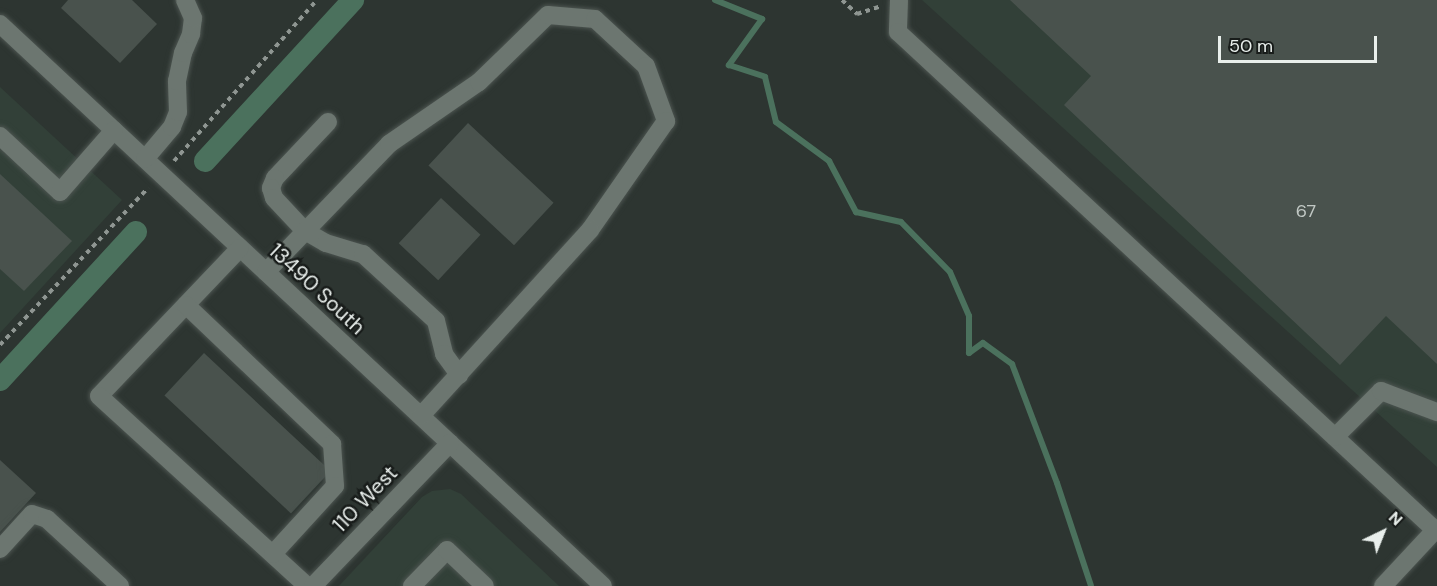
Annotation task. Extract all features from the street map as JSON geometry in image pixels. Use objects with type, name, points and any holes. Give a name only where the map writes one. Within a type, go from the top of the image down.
[{"type":"street","points":[[145,159],[172,127],[178,112],[177,81],[183,53],[191,34],[193,18],[185,0]]},
{"type":"street","points":[[899,0],[898,32],[1436,529],[1383,586]]},
{"type":"street","points":[[266,272],[389,144],[479,82],[548,15],[595,19],[646,66],[666,121],[590,230],[422,416]]},
{"type":"street","name":"13490 South","points":[[0,24],[603,586]]},
{"type":"street","points":[[328,122],[275,178],[272,188],[274,198],[305,231],[326,243],[363,254],[436,321],[444,354],[459,375]]},
{"type":"street","points":[[0,136],[60,192],[114,130]]},
{"type":"street","points":[[240,248],[99,396],[307,586]]},
{"type":"street","points":[[186,305],[332,444],[335,486],[273,554]]},
{"type":"street","points":[[1335,437],[1381,391],[1437,412]]},
{"type":"street","name":"110 West","points":[[313,586],[450,443]]},
{"type":"street","points":[[0,549],[32,514],[47,519],[120,586]]},
{"type":"street","points":[[412,586],[447,550],[485,586]]},
{"type":"path","points":[[842,0],[857,14],[899,0]]},
{"type":"shaded area","points":[[922,0],[1437,0],[1437,467]]},
{"type":"shaded area","points":[[0,87],[122,200],[0,333]]},
{"type":"shaded area","points":[[450,489],[461,494],[559,586],[339,586],[422,497],[432,491]]},
{"type":"building","points":[[68,0],[132,0],[157,24],[120,63],[61,8]]},
{"type":"building","points":[[1010,0],[1437,0],[1437,364],[1386,316],[1340,365],[1064,105],[1091,76]]},
{"type":"building","points":[[468,123],[554,203],[514,245],[428,165]]},
{"type":"building","points":[[0,174],[72,241],[24,291],[0,269]]},
{"type":"building","points":[[441,198],[480,235],[438,280],[399,243]]},
{"type":"building","points":[[204,353],[331,471],[291,513],[164,395]]},
{"type":"building","points":[[0,460],[36,493],[0,532]]},
{"type":"waterway","points":[[205,161],[353,0]]},
{"type":"waterway","points":[[715,0],[762,19],[729,65],[765,77],[776,122],[829,161],[856,212],[901,222],[950,272],[969,316],[969,353],[983,343],[1012,364],[1057,483],[1091,586]]},
{"type":"waterway","points":[[0,380],[136,232]]}]
